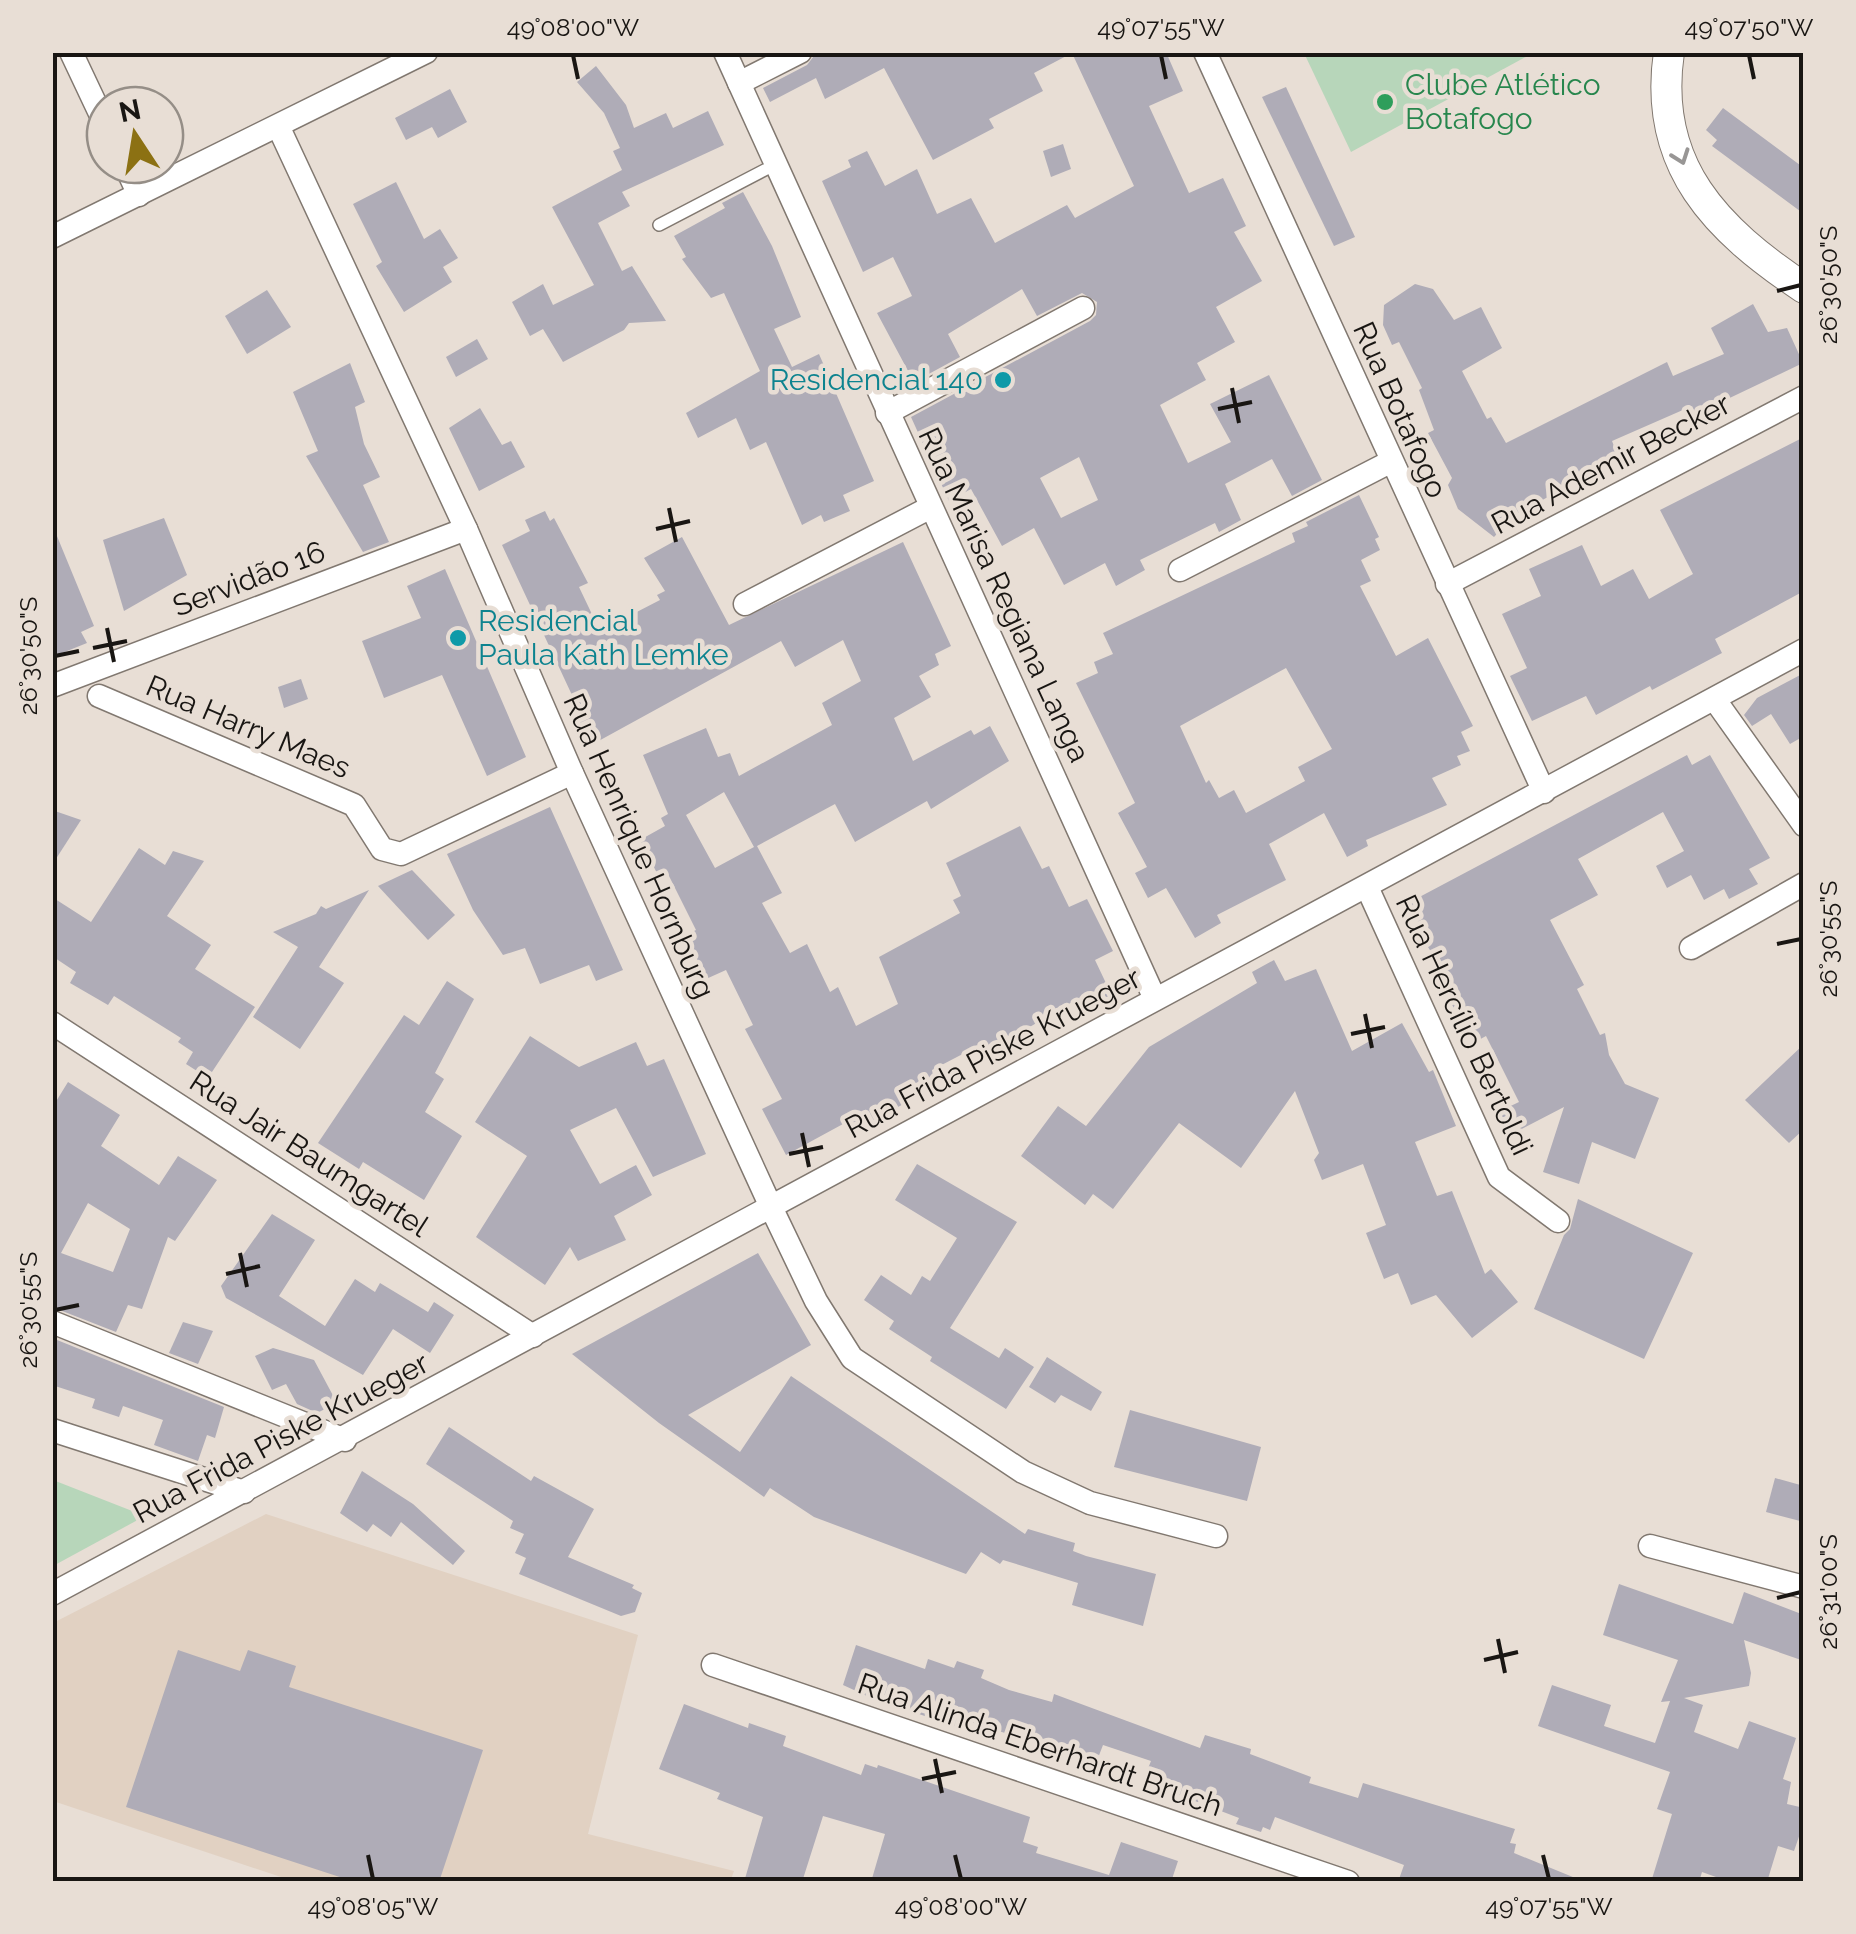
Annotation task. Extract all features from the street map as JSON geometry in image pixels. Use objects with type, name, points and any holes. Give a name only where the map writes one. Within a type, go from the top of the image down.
[{"type":"main road","points":[[1668,57],[1667,104],[1678,157],[1702,203],[1737,240],[1804,288]]},
{"type":"street","points":[[71,52],[87,85]]},
{"type":"street","points":[[52,237],[426,52]]},
{"type":"street","name":"Rua Marisa Regiana Langa","points":[[725,52],[1155,999]]},
{"type":"street","points":[[739,83],[800,52]]},
{"type":"street","name":"Rua Botafogo","points":[[1205,52],[1544,792]]},
{"type":"street","name":"Rua Henrique Hornburg","points":[[279,128],[466,529],[572,774],[771,1207],[816,1301],[852,1358],[1023,1472],[1090,1503],[1216,1536]]},
{"type":"street","points":[[134,185],[139,195]]},
{"type":"street","points":[[888,413],[1083,308]]},
{"type":"street","name":"Rua Ademir Becker","points":[[1446,584],[1804,397]]},
{"type":"street","points":[[1180,570],[1390,462]]},
{"type":"street","points":[[745,604],[931,506]]},
{"type":"street","name":"Servidão 16","points":[[52,686],[466,529]]},
{"type":"street","name":"Rua Frida Piske Krueger","points":[[52,1594],[1804,650]]},
{"type":"street","name":"Rua Harry Maes","points":[[98,696],[354,805],[382,849],[401,854],[572,774]]},
{"type":"street","points":[[1715,700],[1804,826]]},
{"type":"street","points":[[1691,948],[1804,884]]},
{"type":"street","name":"Rua Hercílio Bertoldi","points":[[1366,887],[1499,1177],[1558,1221]]},
{"type":"street","name":"Rua Jair Baumgartel","points":[[52,1023],[533,1336]]},
{"type":"street","points":[[52,1322],[344,1440]]},
{"type":"street","points":[[52,1430],[244,1492]]},
{"type":"street","points":[[1650,1546],[1804,1587]]},
{"type":"street","name":"Rua Alinda Eberhardt Bruch","points":[[712,1665],[1348,1882]]},
{"type":"lane","points":[[659,225],[778,163]]},
{"type":"shaded area","points":[[266,1514],[638,1635],[588,1834],[734,1871],[730,1882],[293,1881],[53,1801],[53,1623]]},
{"type":"green space","name":"Clube Atlético Botafogo","points":[[1304,53],[1533,53],[1351,152]]},
{"type":"green space","points":[[53,1480],[145,1516],[53,1566]]},
{"type":"building","points":[[817,52],[1166,52],[1183,91],[1149,106],[1189,193],[1223,178],[1246,226],[1234,232],[1262,281],[1216,307],[1235,342],[1197,363],[1206,380],[1160,405],[1188,463],[1231,442],[1210,404],[1269,375],[1322,480],[1292,496],[1272,459],[1225,484],[1241,520],[1219,532],[1215,523],[1140,560],[1145,570],[1116,586],[1105,563],[1064,585],[1034,528],[1002,546],[971,489],[949,501],[911,417],[1090,321],[1096,315],[1097,302],[1082,293],[1037,316],[1022,289],[948,334],[960,357],[914,382],[877,313],[912,296],[893,257],[863,272],[822,181],[851,167],[848,160],[867,151],[885,186],[917,169],[937,214],[971,198],[995,243],[1067,205],[1075,218],[1134,186],[1072,53],[1034,73],[1043,91],[989,119],[994,128],[933,160],[884,68],[825,99],[816,78],[770,102],[763,88],[807,65]],"holes":[[[1079,457],[1098,500],[1061,518],[1040,478]]]},
{"type":"building","points":[[596,66],[626,105],[634,128],[666,113],[673,128],[708,111],[724,145],[622,192],[630,206],[598,223],[622,271],[632,266],[666,321],[629,323],[624,330],[563,362],[543,329],[530,336],[512,302],[543,284],[553,305],[594,285],[552,207],[622,170],[613,151],[620,148],[604,113],[577,82]]},
{"type":"building","points":[[1286,87],[1355,237],[1334,246],[1262,97]]},
{"type":"building","points":[[450,89],[467,122],[438,138],[432,127],[406,140],[395,118]]},
{"type":"building","points":[[1723,108],[1804,168],[1804,214],[1712,146],[1717,140],[1706,130]]},
{"type":"building","points":[[1063,144],[1071,169],[1051,177],[1043,151]]},
{"type":"building","points":[[396,182],[424,239],[440,229],[458,258],[443,267],[452,282],[404,312],[376,266],[382,262],[353,204]]},
{"type":"building","points":[[743,192],[772,246],[801,317],[774,329],[792,367],[819,354],[874,481],[843,495],[850,511],[824,522],[821,515],[802,525],[766,442],[750,450],[736,418],[698,438],[686,413],[760,371],[724,293],[711,298],[682,259],[686,257],[674,236],[725,208],[722,203]]},
{"type":"building","points":[[1415,284],[1433,289],[1454,320],[1481,307],[1502,348],[1462,371],[1487,419],[1491,417],[1506,443],[1667,362],[1673,376],[1724,354],[1711,328],[1753,304],[1768,332],[1787,328],[1803,363],[1696,414],[1692,406],[1612,441],[1616,451],[1592,467],[1595,472],[1516,514],[1494,537],[1458,509],[1448,485],[1452,478],[1428,433],[1434,430],[1419,390],[1422,388],[1399,342],[1392,345],[1383,325],[1384,305]]},
{"type":"building","points":[[267,290],[291,327],[247,354],[225,316]]},
{"type":"building","points":[[477,339],[488,359],[456,377],[446,357]]},
{"type":"building","points":[[350,363],[365,402],[355,407],[364,444],[380,477],[363,485],[389,542],[363,552],[306,456],[318,451],[293,392]]},
{"type":"building","points":[[480,408],[502,445],[511,441],[525,467],[479,491],[449,428]]},
{"type":"building","points":[[1804,437],[1804,591],[1715,639],[1722,653],[1652,690],[1650,686],[1596,715],[1586,696],[1532,721],[1510,676],[1527,668],[1502,614],[1541,596],[1529,569],[1582,545],[1601,586],[1633,569],[1649,599],[1693,574],[1660,510]]},
{"type":"building","points":[[1359,495],[1379,537],[1375,539],[1380,550],[1361,560],[1371,581],[1360,586],[1396,656],[1428,638],[1473,726],[1461,732],[1470,751],[1457,756],[1461,765],[1432,778],[1447,805],[1366,840],[1368,846],[1347,857],[1324,813],[1269,844],[1286,880],[1217,915],[1221,923],[1195,938],[1166,888],[1148,898],[1135,873],[1147,867],[1118,813],[1135,803],[1076,683],[1098,673],[1094,662],[1113,654],[1103,633],[1295,542],[1292,533],[1308,526],[1306,522]],"holes":[[[1286,668],[1332,749],[1298,767],[1305,781],[1246,813],[1234,790],[1219,798],[1209,780],[1206,783],[1180,726]]]},
{"type":"building","points":[[545,511],[550,521],[554,518],[588,583],[579,587],[600,631],[660,600],[657,595],[665,591],[644,558],[682,537],[729,625],[903,542],[951,646],[935,654],[939,665],[919,676],[931,697],[894,718],[913,761],[971,730],[974,735],[990,726],[1009,761],[931,809],[927,801],[855,842],[835,804],[757,846],[782,893],[762,903],[790,953],[807,944],[830,992],[838,987],[856,1026],[898,1004],[879,957],[960,913],[953,900],[961,896],[946,863],[1020,826],[1042,869],[1049,866],[1069,907],[1087,899],[1113,951],[1095,960],[1113,998],[1081,1015],[1074,1001],[982,1055],[978,1046],[932,1070],[935,1087],[848,1134],[843,1124],[786,1155],[762,1109],[782,1099],[745,1029],[753,1025],[726,970],[706,979],[686,935],[696,930],[668,874],[660,879],[640,840],[665,826],[661,818],[668,814],[643,755],[706,728],[718,757],[730,753],[739,776],[832,725],[822,703],[861,681],[843,640],[795,667],[781,641],[584,749],[568,714],[578,708],[502,545],[530,531],[525,520]],"holes":[[[724,792],[754,847],[715,868],[686,815]]]},
{"type":"building","points":[[164,518],[187,575],[124,611],[103,540]]},
{"type":"building","points":[[52,524],[94,626],[81,632],[87,643],[52,657]]},
{"type":"building","points":[[445,569],[526,757],[487,776],[442,675],[384,698],[362,641],[421,618],[407,586]]},
{"type":"building","points":[[1804,673],[1804,736],[1790,744],[1771,714],[1752,726],[1744,715],[1757,698]]},
{"type":"building","points":[[301,679],[308,699],[284,708],[278,687]]},
{"type":"building","points":[[1687,755],[1692,765],[1710,755],[1770,858],[1749,869],[1758,884],[1729,899],[1724,889],[1704,900],[1691,875],[1667,888],[1656,866],[1684,851],[1663,812],[1578,859],[1598,895],[1550,920],[1584,985],[1577,989],[1600,1035],[1605,1033],[1609,1055],[1625,1084],[1659,1098],[1635,1159],[1592,1142],[1579,1184],[1543,1172],[1564,1107],[1506,1137],[1496,1113],[1519,1102],[1486,1036],[1475,1042],[1471,1034],[1467,1036],[1449,998],[1457,994],[1428,947],[1410,902]]},
{"type":"building","points":[[550,807],[623,970],[596,981],[589,965],[540,984],[525,948],[503,955],[473,910],[447,854]]},
{"type":"building","points":[[52,810],[81,820],[52,865]]},
{"type":"building","points":[[139,848],[165,865],[173,851],[204,861],[167,916],[211,945],[195,969],[255,1007],[208,1078],[186,1064],[193,1052],[178,1042],[181,1038],[114,996],[108,1005],[70,983],[76,972],[52,956],[52,897],[91,922]]},
{"type":"building","points":[[412,870],[455,915],[428,940],[378,886]]},
{"type":"building","points":[[369,890],[319,967],[344,983],[300,1049],[253,1017],[298,947],[273,932],[316,914],[321,906],[326,909]]},
{"type":"building","points":[[1274,960],[1285,981],[1316,969],[1352,1051],[1402,1023],[1429,1072],[1433,1070],[1456,1126],[1415,1142],[1437,1196],[1452,1191],[1485,1274],[1491,1269],[1518,1302],[1472,1338],[1436,1295],[1411,1305],[1398,1273],[1384,1279],[1366,1233],[1386,1225],[1363,1164],[1322,1180],[1314,1160],[1319,1153],[1295,1091],[1241,1168],[1179,1123],[1113,1209],[1093,1194],[1085,1205],[1021,1156],[1058,1106],[1086,1126],[1149,1047],[1257,983],[1252,972]]},
{"type":"building","points":[[447,981],[474,999],[435,1073],[444,1079],[425,1112],[462,1136],[424,1200],[363,1162],[359,1169],[318,1143],[404,1015],[419,1025]]},
{"type":"building","points":[[530,1036],[579,1067],[636,1042],[647,1066],[664,1059],[706,1154],[653,1177],[616,1108],[570,1130],[600,1184],[636,1165],[652,1195],[614,1216],[626,1240],[578,1261],[570,1247],[545,1285],[476,1237],[527,1156],[475,1122]]},
{"type":"building","points":[[1804,1044],[1804,1129],[1789,1143],[1745,1100]]},
{"type":"building","points":[[68,1082],[120,1115],[101,1146],[159,1185],[178,1156],[217,1180],[175,1241],[168,1237],[142,1309],[128,1305],[116,1332],[52,1307],[52,1108]],"holes":[[[88,1203],[130,1229],[113,1272],[61,1253]]]},
{"type":"building","points":[[917,1164],[1017,1222],[950,1328],[999,1358],[1005,1348],[1034,1367],[1006,1409],[930,1361],[932,1357],[889,1329],[894,1321],[864,1300],[881,1275],[911,1295],[922,1276],[930,1281],[957,1238],[895,1200]]},
{"type":"building","points":[[1578,1199],[1693,1253],[1644,1359],[1534,1309],[1564,1235],[1570,1229]]},
{"type":"building","points":[[272,1214],[315,1240],[279,1296],[325,1326],[355,1279],[375,1292],[380,1283],[428,1312],[434,1302],[454,1315],[430,1353],[393,1329],[363,1375],[226,1298],[221,1286]]},
{"type":"building","points":[[758,1253],[811,1345],[688,1415],[740,1452],[791,1376],[1025,1534],[1028,1529],[1075,1543],[1073,1551],[1086,1556],[1156,1574],[1143,1626],[1072,1605],[1078,1583],[1003,1560],[1000,1564],[981,1552],[966,1574],[814,1517],[770,1488],[764,1497],[659,1423],[572,1354]]},
{"type":"building","points":[[183,1322],[213,1331],[198,1364],[169,1353]]},
{"type":"building","points":[[52,1338],[224,1407],[215,1438],[207,1435],[198,1461],[154,1445],[163,1420],[123,1406],[119,1417],[92,1408],[95,1399],[52,1385]]},
{"type":"building","points":[[273,1348],[314,1360],[337,1403],[317,1413],[297,1404],[286,1384],[272,1390],[255,1356]]},
{"type":"building","points":[[1047,1357],[1102,1392],[1091,1411],[1061,1395],[1055,1403],[1029,1387]]},
{"type":"building","points":[[1130,1410],[1261,1447],[1247,1501],[1114,1467]]},
{"type":"building","points":[[449,1427],[531,1481],[534,1476],[594,1509],[568,1557],[634,1585],[632,1588],[642,1593],[635,1612],[621,1616],[519,1574],[526,1558],[515,1553],[524,1534],[510,1528],[513,1521],[426,1464]]},
{"type":"building","points":[[362,1471],[413,1504],[465,1551],[453,1565],[401,1522],[391,1537],[373,1524],[367,1532],[340,1513]]},
{"type":"building","points":[[1775,1478],[1804,1486],[1804,1522],[1766,1512]]},
{"type":"building","points":[[1619,1584],[1733,1624],[1744,1592],[1804,1615],[1804,1661],[1744,1640],[1751,1673],[1749,1686],[1684,1698],[1703,1705],[1694,1732],[1738,1749],[1749,1721],[1796,1738],[1783,1779],[1791,1782],[1787,1804],[1804,1808],[1804,1822],[1794,1851],[1778,1846],[1767,1882],[1730,1882],[1702,1872],[1699,1882],[1651,1882],[1672,1814],[1657,1809],[1670,1772],[1538,1726],[1552,1685],[1611,1705],[1604,1726],[1655,1743],[1670,1701],[1661,1702],[1678,1660],[1603,1635]]},
{"type":"building","points":[[856,1645],[925,1669],[928,1659],[954,1668],[957,1661],[984,1670],[981,1678],[1009,1690],[1052,1702],[1054,1694],[1200,1748],[1205,1735],[1251,1749],[1250,1754],[1311,1777],[1309,1783],[1358,1798],[1363,1783],[1515,1829],[1510,1843],[1516,1844],[1514,1853],[1585,1882],[1398,1882],[1404,1865],[1275,1817],[1270,1830],[1263,1827],[1261,1832],[1236,1824],[1239,1818],[1143,1781],[1151,1761],[1103,1745],[1098,1758],[1068,1749],[1060,1751],[971,1722],[968,1731],[867,1696],[843,1685]]},
{"type":"building","points":[[178,1650],[240,1671],[248,1650],[296,1666],[289,1687],[483,1750],[439,1882],[355,1882],[126,1807]]},
{"type":"building","points":[[684,1704],[748,1728],[749,1723],[786,1736],[783,1746],[861,1775],[865,1764],[877,1768],[878,1765],[1030,1817],[1023,1842],[1038,1847],[1036,1853],[1109,1875],[1121,1842],[1178,1861],[1171,1882],[871,1882],[885,1834],[823,1816],[802,1882],[744,1882],[763,1817],[717,1799],[720,1793],[659,1769]]},
{"type":"place","name":"Clube Atlético Botafogo","points":[[1385,102]]},
{"type":"place","name":"Residencial 140","points":[[1003,380]]},
{"type":"place","name":"Residencial Paula Kath Lemke","points":[[458,638]]}]
